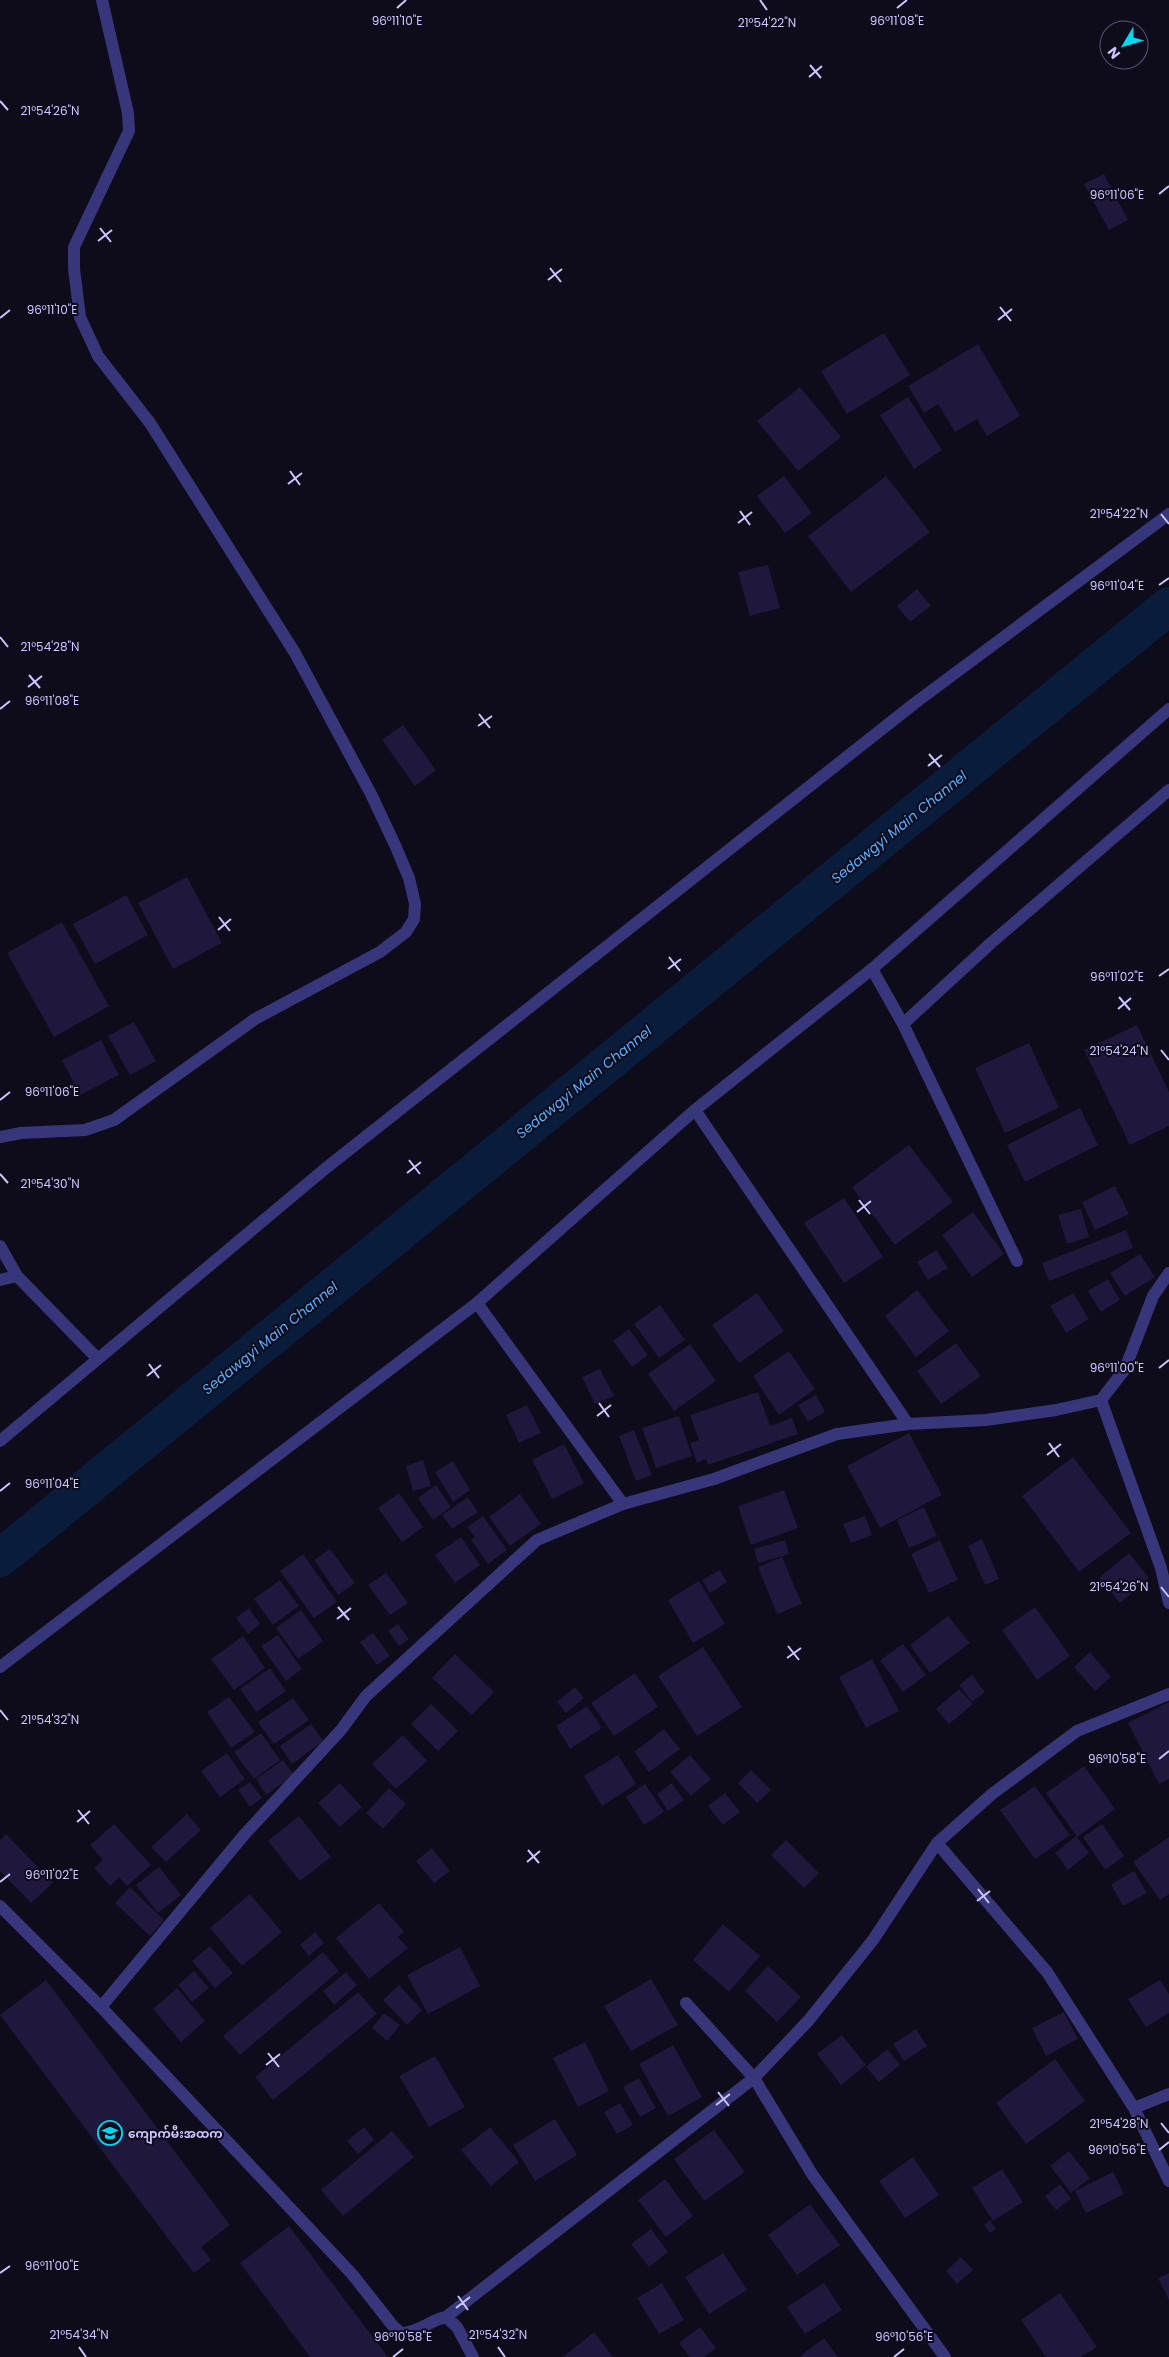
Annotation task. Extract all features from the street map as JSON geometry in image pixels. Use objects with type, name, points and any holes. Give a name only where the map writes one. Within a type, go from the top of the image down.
[{"type":"street","points":[[0,1137],[21,1133],[85,1130],[114,1120],[255,1019],[380,952],[406,932],[414,919],[415,904],[410,878],[372,794],[295,653],[150,423],[98,356],[80,317],[74,269],[74,247],[128,131],[128,113],[102,0]]},
{"type":"street","points":[[0,1441],[326,1168],[876,734],[1169,514]]},
{"type":"street","points":[[0,1667],[477,1302],[695,1110],[872,969],[1169,709]]},
{"type":"street","points":[[903,1024],[998,937],[1169,790]]},
{"type":"street","points":[[872,969],[903,1024],[1017,1261]]},
{"type":"street","points":[[695,1110],[908,1424]]},
{"type":"street","points":[[0,1246],[17,1276],[98,1359]]},
{"type":"street","points":[[101,2006],[244,1835],[342,1730],[366,1696],[536,1540],[623,1504],[714,1479],[837,1434],[908,1424],[986,1420],[1056,1410],[1101,1400],[1125,1369],[1153,1296],[1169,1273]]},
{"type":"street","points":[[0,1280],[17,1276]]},
{"type":"street","points":[[477,1302],[623,1504]]},
{"type":"street","points":[[1101,1400],[1161,1568],[1169,1603]]},
{"type":"street","points":[[0,1906],[101,2006],[352,2274],[393,2326],[401,2333],[412,2333],[432,2320],[446,2316],[754,2078],[808,2021],[873,1940],[937,1843],[992,1794],[1077,1732],[1169,1694]]},
{"type":"street","points":[[937,1843],[1047,1972],[1134,2108],[1169,2182]]},
{"type":"street","points":[[686,2003],[754,2078],[812,2174],[945,2357]]},
{"type":"street","points":[[1134,2108],[1169,2094]]},
{"type":"street","points":[[446,2316],[458,2326],[474,2357]]},
{"type":"building","points":[[1104,174],[1128,220],[1109,230],[1084,184]]},
{"type":"building","points":[[884,333],[910,375],[847,414],[821,371]]},
{"type":"building","points":[[978,344],[1020,416],[987,436],[977,419],[955,432],[938,404],[924,413],[908,386]]},
{"type":"building","points":[[800,387],[841,437],[798,471],[757,421]]},
{"type":"building","points":[[908,397],[942,450],[914,469],[880,415]]},
{"type":"building","points":[[784,476],[812,513],[785,533],[757,496]]},
{"type":"building","points":[[886,476],[930,532],[851,592],[808,536]]},
{"type":"building","points":[[768,565],[780,608],[750,616],[738,572]]},
{"type":"building","points":[[917,589],[931,606],[910,622],[897,606]]},
{"type":"building","points":[[403,725],[436,770],[415,786],[382,740]]},
{"type":"building","points":[[187,877],[222,943],[173,969],[138,903]]},
{"type":"building","points":[[126,895],[148,935],[95,964],[73,924]]},
{"type":"building","points":[[62,922],[109,1006],[54,1037],[7,953]]},
{"type":"building","points":[[134,1022],[156,1061],[130,1075],[108,1036]]},
{"type":"building","points":[[1137,1025],[1169,1092],[1169,1126],[1130,1145],[1084,1050]]},
{"type":"building","points":[[101,1040],[119,1075],[80,1095],[62,1060]]},
{"type":"building","points":[[1029,1043],[1059,1108],[1005,1133],[975,1068]]},
{"type":"building","points":[[1080,1108],[1098,1145],[1025,1182],[1007,1145]]},
{"type":"building","points":[[909,1145],[953,1202],[895,1245],[852,1187]]},
{"type":"building","points":[[1115,1186],[1129,1214],[1095,1230],[1082,1202]]},
{"type":"building","points":[[844,1198],[883,1257],[844,1283],[804,1223]]},
{"type":"building","points":[[1081,1209],[1089,1237],[1067,1244],[1058,1215]]},
{"type":"building","points":[[973,1212],[1004,1254],[972,1277],[942,1235]]},
{"type":"building","points":[[1126,1230],[1133,1248],[1049,1281],[1042,1263]]},
{"type":"building","points":[[936,1250],[948,1268],[928,1280],[917,1262]]},
{"type":"building","points":[[1140,1254],[1155,1277],[1125,1296],[1110,1273]]},
{"type":"building","points":[[1108,1279],[1120,1300],[1101,1312],[1088,1291]]},
{"type":"building","points":[[917,1290],[949,1331],[916,1357],[885,1316]]},
{"type":"building","points":[[757,1293],[784,1331],[739,1363],[712,1325]]},
{"type":"building","points":[[1073,1293],[1089,1319],[1066,1333],[1050,1306]]},
{"type":"building","points":[[660,1305],[685,1340],[659,1358],[634,1324]]},
{"type":"building","points":[[629,1329],[648,1355],[632,1367],[613,1341]]},
{"type":"building","points":[[956,1343],[981,1376],[941,1404],[917,1371]]},
{"type":"building","points":[[690,1344],[716,1381],[674,1411],[648,1374]]},
{"type":"building","points":[[789,1351],[815,1389],[779,1415],[753,1376]]},
{"type":"building","points":[[600,1369],[614,1396],[595,1404],[582,1377]]},
{"type":"building","points":[[758,1392],[770,1426],[792,1418],[798,1434],[708,1465],[706,1459],[697,1463],[690,1443],[699,1440],[690,1415]]},
{"type":"building","points":[[816,1395],[825,1412],[808,1422],[798,1405]]},
{"type":"building","points":[[527,1405],[541,1433],[519,1443],[506,1415]]},
{"type":"building","points":[[679,1416],[692,1456],[656,1468],[642,1428]]},
{"type":"building","points":[[634,1430],[652,1475],[636,1481],[619,1436]]},
{"type":"building","points":[[909,1433],[942,1495],[880,1528],[847,1466]]},
{"type":"building","points":[[564,1444],[584,1483],[552,1499],[532,1460]]},
{"type":"building","points":[[1073,1457],[1131,1533],[1079,1572],[1022,1496]]},
{"type":"building","points":[[423,1460],[431,1486],[413,1491],[406,1466]]},
{"type":"building","points":[[453,1461],[470,1490],[453,1502],[435,1472]]},
{"type":"building","points":[[436,1485],[451,1507],[433,1520],[418,1498]]},
{"type":"building","points":[[784,1490],[798,1528],[751,1545],[738,1506]]},
{"type":"building","points":[[399,1493],[423,1527],[402,1542],[378,1508]]},
{"type":"building","points":[[520,1494],[541,1524],[510,1546],[489,1517]]},
{"type":"building","points":[[468,1497],[478,1512],[452,1529],[442,1515]]},
{"type":"building","points":[[924,1507],[937,1536],[909,1548],[897,1520]]},
{"type":"building","points":[[483,1516],[507,1550],[488,1564],[471,1540],[475,1537],[467,1527]]},
{"type":"building","points":[[865,1516],[872,1535],[851,1543],[843,1524]]},
{"type":"building","points":[[461,1537],[480,1565],[455,1583],[435,1555]]},
{"type":"building","points":[[982,1539],[999,1579],[985,1585],[968,1546]]},
{"type":"building","points":[[785,1540],[789,1554],[758,1563],[754,1549]]},
{"type":"building","points":[[940,1540],[958,1580],[929,1593],[911,1554]]},
{"type":"building","points":[[330,1549],[355,1583],[338,1595],[314,1560]]},
{"type":"building","points":[[1129,1553],[1149,1578],[1120,1603],[1099,1578]]},
{"type":"building","points":[[303,1554],[337,1602],[314,1618],[280,1571]]},
{"type":"building","points":[[782,1557],[802,1604],[777,1614],[758,1567]]},
{"type":"building","points":[[720,1570],[727,1582],[710,1593],[702,1580]]},
{"type":"building","points":[[386,1573],[408,1603],[390,1615],[368,1585]]},
{"type":"building","points":[[280,1580],[299,1606],[273,1625],[254,1599]]},
{"type":"building","points":[[699,1581],[725,1624],[693,1643],[668,1600]]},
{"type":"building","points":[[1035,1607],[1070,1656],[1037,1680],[1002,1630]]},
{"type":"building","points":[[249,1608],[260,1624],[248,1634],[236,1618]]},
{"type":"building","points":[[301,1610],[323,1641],[298,1659],[276,1628]]},
{"type":"building","points":[[948,1616],[970,1643],[930,1673],[910,1645]]},
{"type":"building","points":[[398,1624],[409,1639],[399,1646],[388,1631]]},
{"type":"building","points":[[373,1633],[390,1656],[377,1665],[360,1642]]},
{"type":"building","points":[[278,1635],[302,1669],[286,1681],[261,1646]]},
{"type":"building","points":[[243,1636],[265,1668],[234,1690],[211,1659]]},
{"type":"building","points":[[903,1644],[926,1675],[903,1692],[880,1660]]},
{"type":"building","points":[[703,1647],[742,1707],[697,1736],[658,1676]]},
{"type":"building","points":[[1090,1652],[1111,1677],[1095,1691],[1074,1667]]},
{"type":"building","points":[[455,1654],[494,1692],[472,1715],[432,1678]]},
{"type":"building","points":[[872,1659],[899,1711],[866,1728],[839,1677]]},
{"type":"building","points":[[270,1668],[286,1691],[256,1712],[240,1689]]},
{"type":"building","points":[[635,1673],[658,1707],[614,1736],[591,1703]]},
{"type":"building","points":[[972,1675],[985,1692],[972,1702],[959,1685]]},
{"type":"building","points":[[575,1687],[584,1698],[566,1713],[557,1702]]},
{"type":"building","points":[[959,1689],[973,1704],[949,1724],[936,1709]]},
{"type":"building","points":[[229,1697],[255,1732],[231,1748],[207,1712]]},
{"type":"building","points":[[293,1698],[309,1720],[274,1744],[258,1722]]},
{"type":"building","points":[[1169,1702],[1169,1779],[1159,1784],[1128,1723]]},
{"type":"building","points":[[431,1704],[458,1731],[438,1751],[411,1724]]},
{"type":"building","points":[[587,1706],[602,1728],[570,1749],[556,1726]]},
{"type":"building","points":[[311,1724],[323,1741],[292,1764],[280,1746]]},
{"type":"building","points":[[664,1729],[680,1749],[649,1772],[634,1752]]},
{"type":"building","points":[[261,1733],[280,1760],[254,1779],[234,1752]]},
{"type":"building","points":[[403,1735],[427,1761],[396,1789],[372,1764]]},
{"type":"building","points":[[227,1753],[245,1779],[220,1797],[201,1771]]},
{"type":"building","points":[[618,1755],[636,1784],[602,1806],[584,1776]]},
{"type":"building","points":[[690,1755],[711,1779],[691,1796],[670,1772]]},
{"type":"building","points":[[283,1760],[294,1775],[266,1795],[256,1779]]},
{"type":"building","points":[[1084,1766],[1115,1809],[1077,1837],[1046,1793]]},
{"type":"building","points":[[751,1770],[771,1790],[757,1803],[738,1783]]},
{"type":"building","points":[[250,1782],[262,1798],[250,1807],[238,1790]]},
{"type":"building","points":[[340,1783],[362,1807],[340,1827],[318,1803]]},
{"type":"building","points":[[672,1783],[684,1800],[668,1811],[657,1794]]},
{"type":"building","points":[[645,1784],[664,1812],[644,1825],[626,1797]]},
{"type":"building","points":[[1035,1786],[1070,1835],[1035,1859],[1000,1810]]},
{"type":"building","points":[[389,1788],[406,1804],[383,1829],[366,1813]]},
{"type":"building","points":[[725,1793],[740,1812],[723,1825],[708,1806]]},
{"type":"building","points":[[187,1814],[201,1830],[166,1862],[151,1847]]},
{"type":"building","points":[[299,1816],[331,1857],[300,1881],[268,1841]]},
{"type":"building","points":[[114,1824],[151,1865],[127,1886],[119,1877],[110,1886],[94,1868],[103,1860],[90,1845]]},
{"type":"building","points":[[1102,1824],[1124,1856],[1105,1870],[1083,1837]]},
{"type":"building","points":[[6,1834],[53,1883],[31,1903],[0,1871],[0,1840]]},
{"type":"building","points":[[1076,1836],[1089,1853],[1068,1870],[1055,1853]]},
{"type":"building","points":[[1169,1837],[1169,1894],[1160,1900],[1133,1862]]},
{"type":"building","points":[[786,1840],[819,1873],[804,1888],[771,1855]]},
{"type":"building","points":[[432,1848],[450,1871],[434,1883],[416,1861]]},
{"type":"building","points":[[159,1867],[181,1895],[158,1913],[136,1885]]},
{"type":"building","points":[[1134,1871],[1147,1893],[1123,1906],[1111,1884]]},
{"type":"building","points":[[130,1887],[164,1920],[150,1936],[115,1903]]},
{"type":"building","points":[[250,1894],[282,1932],[242,1966],[210,1928]]},
{"type":"building","points":[[379,1903],[404,1932],[398,1937],[408,1948],[369,1979],[336,1938]]},
{"type":"building","points":[[723,1924],[760,1956],[729,1992],[693,1960]]},
{"type":"building","points":[[315,1932],[324,1943],[309,1956],[300,1945]]},
{"type":"building","points":[[210,1946],[233,1973],[215,1988],[192,1961]]},
{"type":"building","points":[[460,1947],[480,1986],[428,2014],[407,1975]]},
{"type":"building","points":[[323,1952],[339,1971],[240,2055],[223,2036]]},
{"type":"building","points":[[768,1966],[801,1997],[777,2022],[745,1991]]},
{"type":"building","points":[[194,1971],[209,1988],[192,2002],[178,1985]]},
{"type":"building","points":[[346,1972],[357,1985],[334,2005],[323,1991]]},
{"type":"building","points":[[651,1979],[678,2025],[631,2051],[604,2006]]},
{"type":"building","points":[[46,1980],[230,2225],[201,2247],[211,2260],[194,2273],[0,2015]]},
{"type":"building","points":[[1160,1980],[1169,1994],[1169,2013],[1146,2027],[1128,1999]]},
{"type":"building","points":[[399,1985],[422,2010],[407,2025],[383,2000]]},
{"type":"building","points":[[177,1988],[205,2021],[181,2042],[153,2009]]},
{"type":"building","points":[[358,1992],[377,2014],[273,2100],[255,2077]]},
{"type":"building","points":[[1064,2012],[1078,2039],[1046,2056],[1032,2028]]},
{"type":"building","points":[[384,2013],[400,2025],[387,2041],[372,2028]]},
{"type":"building","points":[[916,2029],[927,2046],[904,2061],[893,2044]]},
{"type":"building","points":[[842,2035],[866,2065],[841,2085],[817,2054]]},
{"type":"building","points":[[585,2042],[609,2091],[578,2107],[553,2058]]},
{"type":"building","points":[[673,2045],[702,2097],[668,2116],[639,2064]]},
{"type":"building","points":[[887,2049],[900,2065],[879,2082],[866,2067]]},
{"type":"building","points":[[435,2056],[465,2107],[429,2127],[399,2076]]},
{"type":"building","points":[[1055,2059],[1085,2101],[1026,2144],[996,2103]]},
{"type":"building","points":[[639,2078],[656,2108],[640,2117],[623,2087]]},
{"type":"building","points":[[620,2103],[633,2125],[617,2134],[604,2112]]},
{"type":"building","points":[[555,2119],[577,2155],[535,2181],[513,2145]]},
{"type":"building","points":[[364,2127],[374,2140],[358,2154],[347,2141]]},
{"type":"building","points":[[490,2127],[519,2162],[491,2186],[461,2150]]},
{"type":"building","points":[[714,2130],[745,2172],[704,2201],[674,2159]]},
{"type":"building","points":[[392,2131],[414,2157],[343,2216],[321,2190]]},
{"type":"building","points":[[1069,2151],[1090,2178],[1071,2193],[1050,2166]]},
{"type":"building","points":[[913,2157],[939,2195],[905,2218],[879,2181]]},
{"type":"building","points":[[1002,2169],[1023,2202],[993,2221],[972,2188]]},
{"type":"building","points":[[1113,2172],[1124,2194],[1086,2213],[1075,2191]]},
{"type":"building","points":[[665,2179],[693,2216],[666,2237],[638,2200]]},
{"type":"building","points":[[1060,2184],[1071,2199],[1056,2210],[1045,2196]]},
{"type":"building","points":[[810,2204],[840,2245],[797,2275],[768,2235]]},
{"type":"building","points":[[990,2220],[996,2229],[990,2233],[984,2225]]},
{"type":"building","points":[[289,2226],[388,2357],[310,2357],[240,2263]]},
{"type":"building","points":[[651,2229],[668,2252],[649,2267],[631,2244]]},
{"type":"building","points":[[723,2253],[747,2290],[709,2314],[685,2277]]},
{"type":"building","points":[[961,2257],[973,2270],[957,2284],[946,2271]]},
{"type":"building","points":[[1169,2273],[1169,2300],[1158,2278]]},
{"type":"building","points":[[662,2283],[684,2320],[659,2334],[637,2298]]},
{"type":"building","points":[[824,2283],[842,2310],[805,2334],[787,2307]]},
{"type":"building","points":[[1060,2293],[1097,2347],[1081,2357],[1046,2357],[1021,2320]]},
{"type":"building","points":[[700,2327],[716,2348],[704,2357],[690,2357],[679,2343]]},
{"type":"building","points":[[594,2332],[613,2357],[563,2357]]},
{"type":"building","points":[[824,2338],[838,2357],[799,2357]]},
{"type":"waterway","name":"Sedawgyi Main Channel","points":[[0,1558],[1169,606]]},
{"type":"place","name":"ကျောက်မီးအထက","points":[[110,2133]]}]
